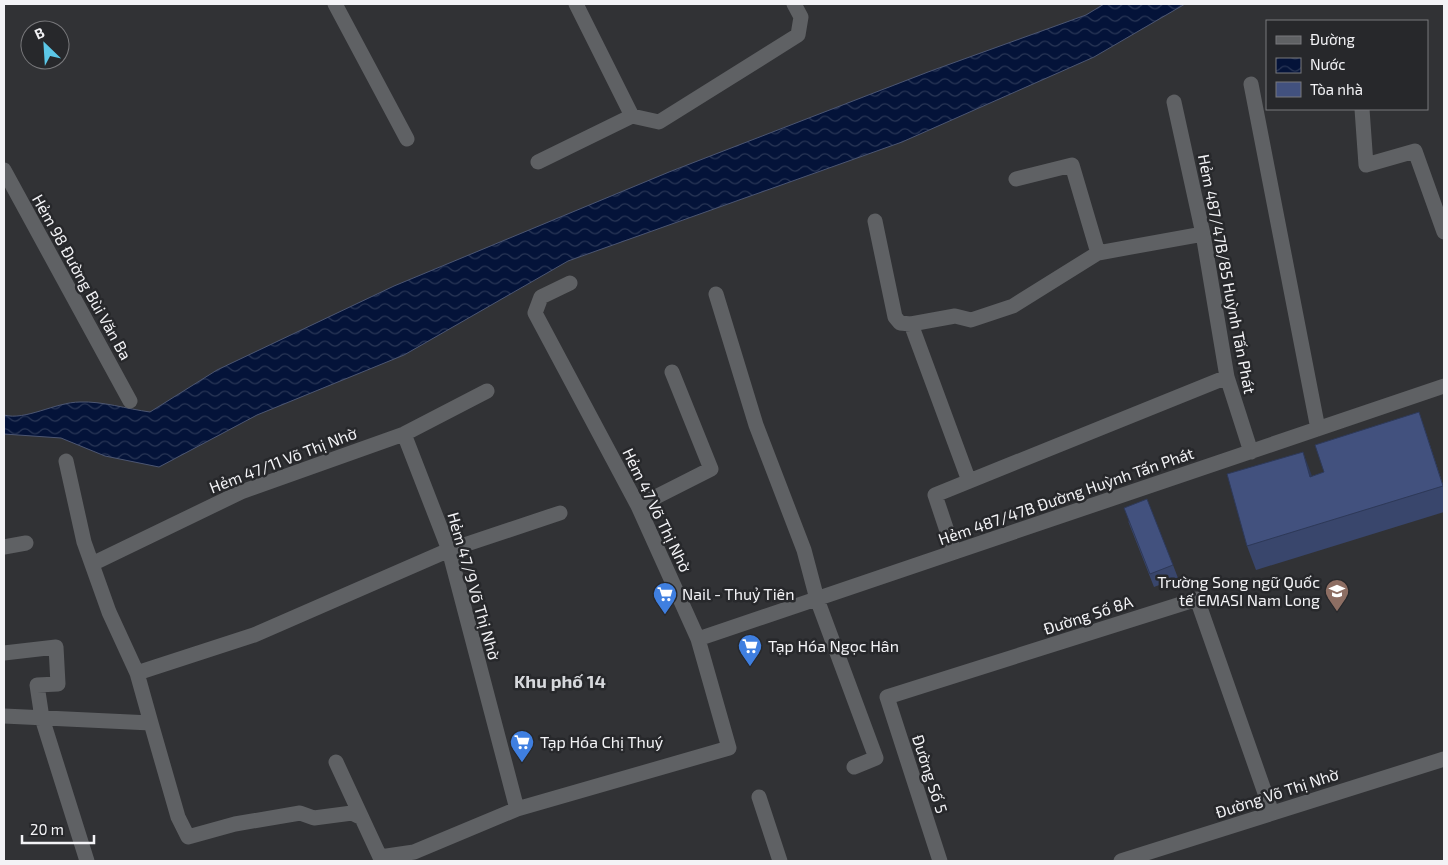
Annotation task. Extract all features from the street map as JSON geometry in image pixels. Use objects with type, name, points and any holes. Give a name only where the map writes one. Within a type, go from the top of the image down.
[{"type":"street","points":[[336,4],[407,139]]},
{"type":"street","points":[[576,4],[632,116]]},
{"type":"street","points":[[538,162],[632,116],[659,122],[798,34],[801,17],[794,4]]},
{"type":"street","points":[[1251,84],[1318,429]]},
{"type":"street","name":"Hẻm 487/47B/85 Huỳnh Tấn Phát","points":[[1174,102],[1203,234],[1227,377],[1250,452]]},
{"type":"street","points":[[1362,110],[1366,165],[1415,151],[1444,232]]},
{"type":"street","points":[[1016,179],[1072,165],[1098,253]]},
{"type":"street","name":"Hẻm 98 Đường Bùi Văn Ba","points":[[4,170],[130,401]]},
{"type":"street","points":[[875,222],[895,317],[900,323],[911,324],[955,316],[972,320],[1013,306],[1098,253],[1203,234]]},
{"type":"street","name":"Hẻm 47 Võ Thị Nhờ","points":[[336,762],[380,857],[415,857],[517,810],[730,748],[698,639],[638,506],[535,313],[541,297],[570,283]]},
{"type":"street","points":[[716,294],[756,426],[804,550],[818,599],[876,758],[854,767]]},
{"type":"street","points":[[911,324],[969,481]]},
{"type":"street","points":[[638,506],[711,470],[672,372]]},
{"type":"street","points":[[954,552],[935,495],[1227,377]]},
{"type":"street","name":"Hẻm 487/47B Đường Huỳnh Tấn Phát","points":[[698,639],[1444,386]]},
{"type":"street","name":"Hẻm 47/11 Võ Thị Nhờ","points":[[92,564],[241,492],[404,434],[487,391]]},
{"type":"street","name":"Hẻm 47/9 Võ Thị Nhờ","points":[[404,434],[448,550],[517,810]]},
{"type":"street","points":[[66,460],[84,542],[109,612],[137,673],[178,817],[188,837],[235,824],[300,813],[314,818],[352,813],[362,818]]},
{"type":"street","points":[[137,673],[254,635],[448,550],[560,513]]},
{"type":"street","points":[[4,547],[26,542]]},
{"type":"street","name":"Đường Số 8A","points":[[886,697],[1197,599],[1272,814]]},
{"type":"street","points":[[4,653],[56,647],[58,684],[37,685],[42,718],[87,861]]},
{"type":"street","name":"Đường Số 5","points":[[886,697],[940,861]]},
{"type":"street","points":[[4,716],[151,723]]},
{"type":"street","name":"Đường Võ Thị Nhờ","points":[[1121,861],[1444,759]]},
{"type":"street","points":[[759,797],[780,861]]},
{"type":"water","points":[[1104,4],[1185,4],[1094,57],[902,142],[568,261],[404,355],[257,415],[159,467],[105,456],[61,438],[4,434],[4,415],[21,416],[71,403],[97,403],[150,412],[217,370],[394,286],[669,172],[928,72],[1086,15]]},
{"type":"building","points":[[1419,412],[1443,486],[1247,546],[1227,474],[1303,452],[1310,477],[1324,472],[1315,445]]},
{"type":"building","points":[[1147,499],[1173,565],[1150,574],[1124,508]]},
{"type":"place","name":"Trường Song ngữ Quốc tế EMASI Nam Long","points":[[1337,612]]},
{"type":"place","name":"Nail - Thuỷ Tiên","points":[[665,615]]},
{"type":"place","name":"Tạp Hóa Ngọc Hân","points":[[750,667]]},
{"type":"place","name":"Tạp Hóa Chị Thuý","points":[[522,763]]},
{"type":"district","name":"Khu phố 14","points":[[560,682]]}]
